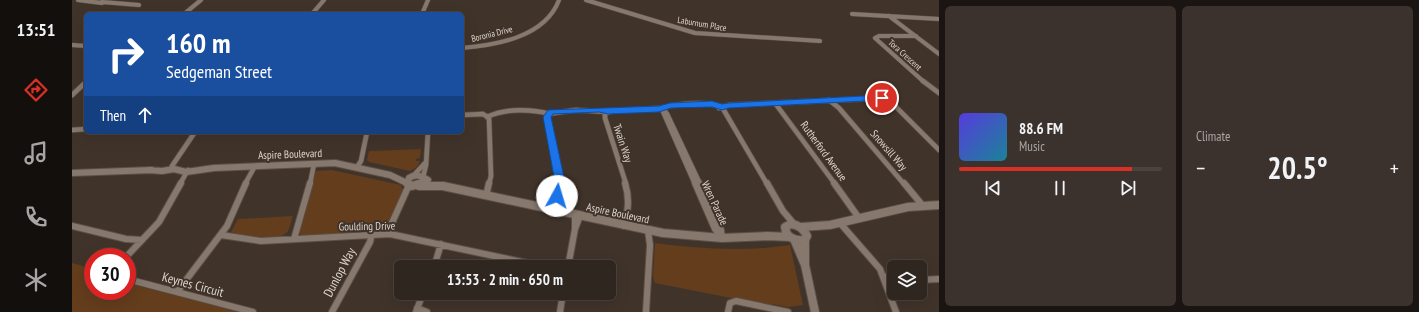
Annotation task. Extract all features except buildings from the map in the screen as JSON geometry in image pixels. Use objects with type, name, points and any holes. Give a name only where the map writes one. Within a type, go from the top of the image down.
[{"type":"street","points":[[78,0],[139,6]]},
{"type":"street","points":[[186,12],[201,0]]},
{"type":"street","points":[[314,12],[324,0]]},
{"type":"street","points":[[423,12],[428,0]]},
{"type":"street","name":"Boronia Drive","points":[[464,48],[498,43],[527,32],[551,16],[559,0]]},
{"type":"street","name":"Laburnum Place","points":[[586,0],[695,33],[820,41]]},
{"type":"street","points":[[852,14],[938,19]]},
{"type":"street","points":[[891,16],[939,54]]},
{"type":"street","name":"Tora Crescent","points":[[915,35],[879,36],[875,38],[939,95]]},
{"type":"street","points":[[72,45],[84,46]]},
{"type":"street","points":[[72,95],[84,84]]},
{"type":"street","name":"Twain Way","points":[[626,226],[629,195],[605,118],[607,112],[831,100],[886,99],[939,150]]},
{"type":"street","name":"Snowsill Way","points":[[831,100],[923,206]]},
{"type":"street","name":"Rutherford Avenue","points":[[777,103],[861,218]]},
{"type":"street","points":[[720,107],[783,211],[799,247],[805,265],[815,312]]},
{"type":"street","name":"Wren Parade","points":[[662,108],[715,229],[722,238]]},
{"type":"street","points":[[487,119],[496,112],[540,111],[550,114],[595,110],[607,112]]},
{"type":"street","points":[[550,114],[549,120],[560,182],[553,210]]},
{"type":"street","points":[[464,115],[476,115],[487,119]]},
{"type":"street","points":[[484,195],[490,183],[491,176],[487,119]]},
{"type":"street","points":[[72,130],[84,129]]},
{"type":"street","points":[[174,167],[193,134]]},
{"type":"street","points":[[355,167],[362,156],[367,134]]},
{"type":"street","points":[[389,234],[392,222],[413,185],[423,183],[428,134]]},
{"type":"street","points":[[413,185],[409,178],[423,166],[426,160]]},
{"type":"street","name":"Aspire Boulevard","points":[[72,173],[151,170],[162,171],[174,167],[188,171],[214,168],[335,163],[390,175],[413,185],[443,186]]},
{"type":"street","points":[[292,240],[316,164]]},
{"type":"street","points":[[175,291],[228,224],[254,166]]},
{"type":"street","points":[[134,248],[158,222],[188,171]]},
{"type":"street","name":"Aspire Boulevard","points":[[390,175],[419,175],[443,186],[577,216],[651,231],[692,237],[722,238],[767,236],[838,223],[908,207],[939,205]]},
{"type":"street","points":[[569,260],[577,216]]},
{"type":"street","points":[[838,223],[878,267],[884,278],[896,312]]},
{"type":"street","points":[[72,226],[140,242]]},
{"type":"street","name":"Aspire Boulevard","points":[[806,238],[818,227]]},
{"type":"street","points":[[646,312],[651,231]]},
{"type":"street","points":[[792,231],[800,241],[806,238]]},
{"type":"street","points":[[792,231],[805,231],[805,265]]},
{"type":"street","name":"Goulding Drive","points":[[222,233],[257,241],[389,234],[513,260]]},
{"type":"street","name":"Dunlop Way","points":[[332,310],[370,242],[369,234]]},
{"type":"street","points":[[437,260],[443,245]]},
{"type":"street","points":[[927,280],[939,279]]},
{"type":"street","name":"Keynes Circuit","points":[[136,281],[253,312]]},
{"type":"street","points":[[420,300],[416,310],[428,312]]},
{"type":"street","points":[[560,312],[562,300]]},
{"type":"street","points":[[728,311],[730,303],[736,301],[788,312]]},
{"type":"shaded area","points":[[421,149],[420,158],[416,159],[416,161],[420,161],[419,163],[410,171],[369,162],[367,160],[369,151]]},
{"type":"shaded area","points":[[332,170],[401,185],[402,189],[405,189],[386,229],[380,231],[305,236],[299,234],[298,230],[316,171]]},
{"type":"shaded area","points":[[293,216],[288,231],[283,235],[276,237],[252,237],[231,232],[238,219]]},
{"type":"shaded area","points":[[655,243],[722,249],[790,245],[803,305],[789,307],[772,304],[772,306],[655,283],[653,277]]},
{"type":"shaded area","points":[[72,263],[84,266],[84,300],[136,300],[136,285],[238,312],[72,312]]},
{"type":"route","points":[[557,196],[560,182],[549,120],[547,117],[549,112],[595,110],[603,110],[608,112],[659,109],[670,106],[716,104],[722,107],[729,105],[822,102],[836,99],[882,98]]}]
